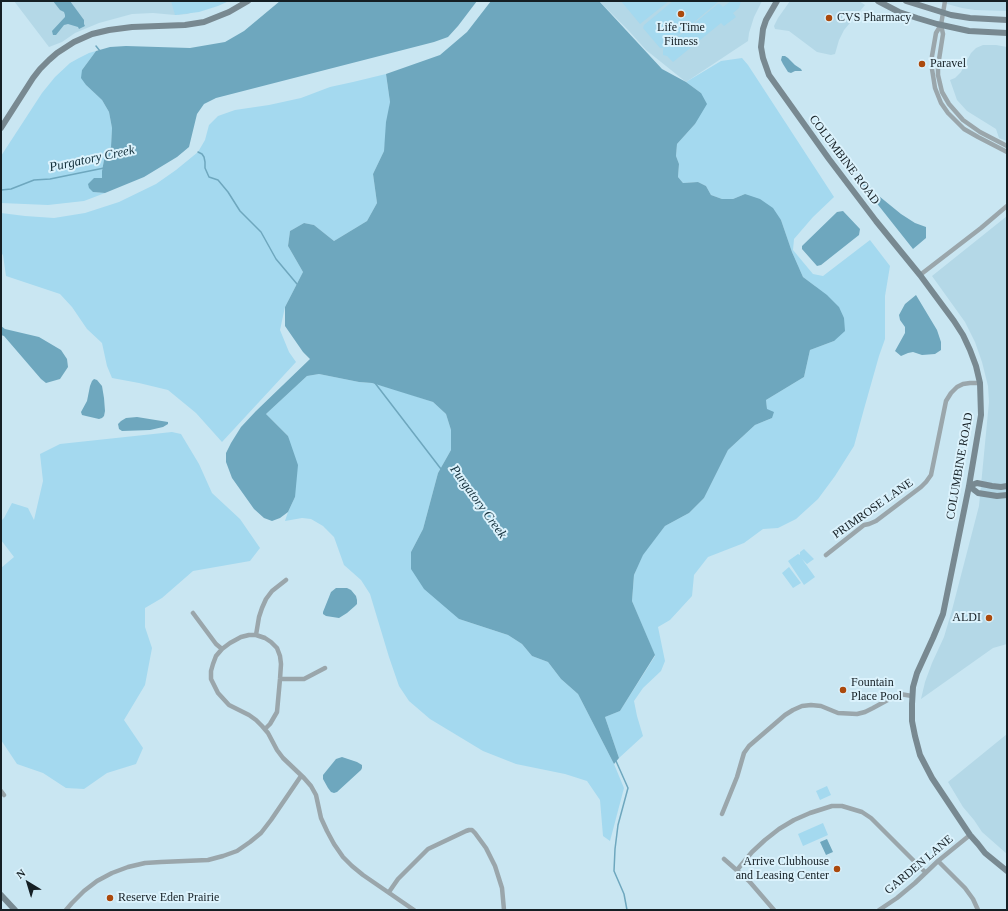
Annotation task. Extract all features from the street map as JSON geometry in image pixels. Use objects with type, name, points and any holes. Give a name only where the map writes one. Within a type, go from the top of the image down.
[{"type":"street","points":[[1,128],[40,69],[58,53],[85,37],[100,31],[121,28],[178,26],[198,23],[217,17],[248,1]]},
{"type":"street","name":"COLUMBINE ROAD","points":[[776,1],[766,20],[762,38],[763,58],[769,75],[834,166],[920,275],[954,321],[963,335],[972,355],[980,382],[981,415],[970,486],[942,614],[917,673],[913,688],[912,721],[920,755],[932,778],[970,835],[985,853],[1007,871]]},
{"type":"street","points":[[878,1],[899,12],[941,25],[969,31],[1007,33]]},
{"type":"street","points":[[906,1],[942,13],[970,18],[1007,20]]},
{"type":"street","points":[[945,1],[942,13],[941,25],[943,34],[938,66],[938,75],[944,98],[957,115],[971,127],[1007,146]]},
{"type":"street","points":[[941,25],[936,33],[932,56],[935,88],[941,103],[948,113],[964,129],[1007,152]]},
{"type":"street","points":[[920,275],[1007,206]]},
{"type":"street","name":"PRIMROSE LANE","points":[[826,555],[864,525],[876,521],[926,482],[931,475],[946,401],[957,387],[970,382],[980,382]]},
{"type":"street","points":[[1007,486],[977,483],[970,486],[978,493],[997,496],[1007,495]]},
{"type":"street","points":[[256,635],[259,617],[266,599],[272,591],[286,580]]},
{"type":"street","points":[[193,613],[216,644],[222,649]]},
{"type":"street","points":[[265,729],[270,724],[277,712],[281,664],[280,656],[277,648],[271,642],[256,635],[249,635],[241,637],[222,649],[212,664],[211,679],[220,697],[230,705],[256,720],[265,729],[280,754],[311,786],[316,794],[327,831],[343,857],[363,875],[414,910]]},
{"type":"street","points":[[280,679],[304,679],[325,668]]},
{"type":"street","points":[[722,814],[737,777],[744,753],[749,746],[793,710],[802,706],[811,705],[821,706],[838,713],[857,714],[865,712],[900,694],[912,696]]},
{"type":"street","points":[[66,910],[84,891],[97,881],[128,867],[145,863],[208,860],[237,851],[261,832],[301,776]]},
{"type":"street","points":[[737,870],[752,852],[765,840],[789,823],[810,813],[832,806],[842,806],[862,812],[871,818],[925,872]]},
{"type":"street","points":[[389,892],[398,879],[428,849],[466,830],[472,830],[486,848],[495,866],[502,888],[504,910]]},
{"type":"street","name":"GARDEN LANE","points":[[879,910],[897,898],[915,883],[925,872],[970,835]]},
{"type":"street","points":[[724,859],[749,881],[774,910]]},
{"type":"street","points":[[938,861],[965,888],[973,899],[978,910]]},
{"type":"street","points":[[1,895],[15,910]]},
{"type":"shaded area","points":[[14,1],[229,1],[187,14],[132,14],[99,23],[75,33],[62,42],[49,47]]},
{"type":"shaded area","points":[[171,1],[229,1],[199,12],[175,15]]},
{"type":"shaded area","points":[[599,1],[762,1],[754,17],[748,41],[686,82],[646,50]]},
{"type":"shaded area","name":"Life Time Fitness","points":[[621,1],[669,1],[640,24]]},
{"type":"shaded area","name":"Life Time Fitness","points":[[673,1],[718,2],[663,48],[660,48],[643,28],[644,25]]},
{"type":"shaded area","points":[[731,1],[741,1],[739,8],[733,13],[736,17],[724,26],[721,23],[673,62],[667,56],[663,55],[663,49],[718,4],[723,7]]},
{"type":"shaded area","points":[[790,1],[859,1],[865,5],[844,30],[835,54],[831,55],[817,52],[789,31],[775,29],[774,26],[778,18]]},
{"type":"shaded area","points":[[936,1],[1007,1],[1007,11],[975,10]]},
{"type":"shaded area","points":[[983,45],[1007,47],[1007,141],[999,138],[996,129],[967,111],[957,100],[950,80],[955,78],[961,72],[971,53],[976,48]]},
{"type":"shaded area","points":[[96,51],[82,70],[86,85],[102,100],[109,112],[112,128],[111,147],[104,160],[102,178],[93,192],[105,193],[84,201],[48,205],[1,203],[1,156],[42,93],[55,77],[70,63]]},
{"type":"shaded area","points":[[742,58],[834,197],[813,217],[794,239],[793,250],[813,274],[823,276],[870,240],[890,266],[885,296],[885,339],[854,446],[818,499],[796,519],[778,528],[763,529],[744,543],[708,557],[694,575],[692,596],[670,620],[658,627],[665,661],[661,671],[643,688],[634,701],[643,736],[619,758],[605,717],[620,711],[655,656],[632,601],[634,575],[643,554],[665,526],[689,513],[704,498],[728,450],[755,425],[772,418],[767,410],[766,400],[804,377],[810,350],[834,341],[815,286],[803,277],[792,252],[781,220],[745,194],[733,199],[722,199],[711,195],[706,186],[698,182],[683,183],[678,177],[679,164],[676,156],[677,144],[695,124],[701,93],[686,82],[721,61]]},
{"type":"shaded area","points":[[386,74],[390,102],[384,151],[373,174],[377,203],[367,221],[334,241],[314,225],[304,223],[290,231],[288,246],[303,272],[285,307],[280,330],[289,352],[296,362],[222,442],[196,413],[168,390],[112,378],[107,366],[102,343],[87,329],[72,307],[60,294],[6,276],[3,255],[1,253],[1,213],[54,218],[85,213],[119,202],[156,184],[198,152],[205,140],[209,125],[218,116],[235,110],[301,98],[330,87]]},
{"type":"shaded area","points":[[1007,216],[1007,644],[993,648],[921,699],[932,663],[944,637],[979,506],[989,402],[988,386],[975,342],[965,322],[932,276]]},
{"type":"shaded area","points":[[319,374],[372,383],[403,392],[433,402],[446,414],[451,430],[451,450],[438,473],[423,529],[411,552],[459,619],[508,635],[522,644],[532,656],[548,662],[561,679],[578,694],[614,764],[624,788],[610,841],[603,836],[600,800],[587,781],[565,774],[516,764],[483,751],[430,719],[409,701],[399,686],[370,594],[361,580],[344,565],[334,537],[323,526],[311,519],[302,518],[285,521],[295,497],[288,436],[266,414],[307,376]]},
{"type":"shaded area","points":[[172,432],[181,434],[199,464],[212,493],[240,519],[260,548],[250,561],[193,571],[162,598],[145,608],[145,627],[152,648],[145,685],[124,720],[143,748],[136,764],[107,773],[84,789],[66,788],[43,773],[17,764],[1,740],[1,568],[14,557],[1,540],[1,521],[12,503],[28,508],[34,520],[43,481],[40,454],[60,444]]},
{"type":"shaded area","points":[[804,549],[814,559],[807,564],[802,559],[815,577],[804,585],[788,561],[798,554],[800,555],[800,552]]},
{"type":"shaded area","points":[[789,567],[801,583],[793,588],[782,573]]},
{"type":"shaded area","points":[[1007,734],[1007,854],[982,832],[963,807],[948,782]]},
{"type":"shaded area","points":[[827,786],[831,795],[820,800],[816,791]]},
{"type":"shaded area","points":[[823,823],[828,835],[803,846],[798,834]]},
{"type":"water","points":[[53,1],[70,1],[84,20],[85,26],[79,29],[78,27],[68,24],[64,25],[56,35],[53,35],[52,31],[65,17],[65,15]]},
{"type":"water","points":[[280,1],[477,1],[448,37],[434,42],[216,98],[204,104],[197,114],[189,147],[177,157],[144,177],[105,193],[93,192],[89,188],[88,184],[94,178],[102,178],[104,160],[111,147],[112,128],[109,112],[102,100],[86,85],[81,78],[82,70],[96,51],[110,47],[126,46],[190,48],[225,42],[244,31]]},
{"type":"water","points":[[491,1],[599,1],[662,69],[686,82],[701,93],[707,104],[695,124],[677,144],[676,156],[679,164],[678,177],[683,183],[698,182],[706,186],[711,195],[722,199],[733,199],[745,194],[760,199],[773,208],[781,220],[792,252],[803,277],[827,295],[839,307],[844,318],[845,331],[834,341],[810,350],[804,377],[766,400],[767,409],[774,412],[772,418],[755,425],[728,450],[704,498],[689,513],[665,526],[643,555],[634,575],[632,601],[655,655],[620,711],[605,717],[619,758],[614,764],[578,694],[561,679],[548,662],[532,656],[522,644],[508,635],[459,619],[424,589],[411,569],[411,552],[423,529],[438,473],[451,450],[451,430],[446,414],[433,402],[372,383],[319,374],[307,376],[266,414],[288,436],[298,465],[295,497],[288,512],[280,518],[272,521],[264,518],[254,509],[232,478],[226,462],[226,453],[241,427],[310,359],[303,352],[285,326],[285,307],[303,272],[288,246],[290,231],[304,223],[314,225],[334,241],[367,221],[377,203],[373,174],[384,151],[386,122],[390,102],[386,74],[440,55],[467,32]]},
{"type":"water","points":[[782,56],[788,58],[802,71],[795,71],[791,73],[788,72],[781,60]]},
{"type":"water","points":[[857,175],[860,176],[874,192],[901,214],[915,223],[926,227],[926,238],[913,249],[856,177]]},
{"type":"water","points":[[843,211],[860,229],[859,235],[821,265],[817,266],[802,249],[802,246],[837,212]]},
{"type":"water","points":[[916,295],[937,330],[941,342],[941,350],[935,354],[922,355],[913,352],[901,356],[895,351],[905,333],[905,327],[900,320],[899,315],[905,304]]},
{"type":"water","points":[[1,326],[5,329],[39,337],[61,350],[67,359],[68,367],[60,379],[46,383],[41,379],[4,336],[1,335]]},
{"type":"water","points":[[94,379],[97,380],[102,386],[104,398],[104,416],[99,419],[82,415],[81,412],[87,401],[90,386]]},
{"type":"water","points":[[137,417],[168,422],[168,424],[163,427],[150,430],[122,431],[119,429],[118,424],[121,421],[126,418]]},
{"type":"water","points":[[336,588],[347,588],[351,590],[356,596],[357,600],[357,604],[355,606],[339,618],[326,616],[323,614],[331,592]]},
{"type":"water","points":[[342,757],[357,762],[362,765],[362,768],[337,792],[334,793],[328,788],[323,779],[323,775],[336,759]]},
{"type":"water","points":[[827,839],[833,852],[826,855],[820,842]]},
{"type":"waterway","points":[[96,46],[100,51]]},
{"type":"waterway","name":"Purgatory Creek","points":[[198,152],[204,157],[205,168],[209,177],[218,180],[228,192],[240,211],[261,232],[276,259],[297,284]]},
{"type":"waterway","name":"Purgatory Creek","points":[[1,190],[11,189],[34,180],[50,179],[104,168]]},
{"type":"waterway","name":"Purgatory Creek","points":[[375,383],[441,469]]},
{"type":"waterway","name":"Purgatory Creek","points":[[616,761],[628,788],[618,825],[614,871],[624,894],[627,910]]},
{"type":"place","name":"Life Time Fitness","points":[[681,14]]},
{"type":"place","name":"CVS Pharmacy","points":[[829,18]]},
{"type":"place","name":"Paravel","points":[[922,64]]},
{"type":"place","name":"ALDI","points":[[989,618]]},
{"type":"place","name":"Fountain Place Pool","points":[[843,690]]},
{"type":"place","name":"Arrive Clubhouse and Leasing Center","points":[[837,869]]},
{"type":"place","name":"Reserve Eden Prairie","points":[[110,898]]}]
